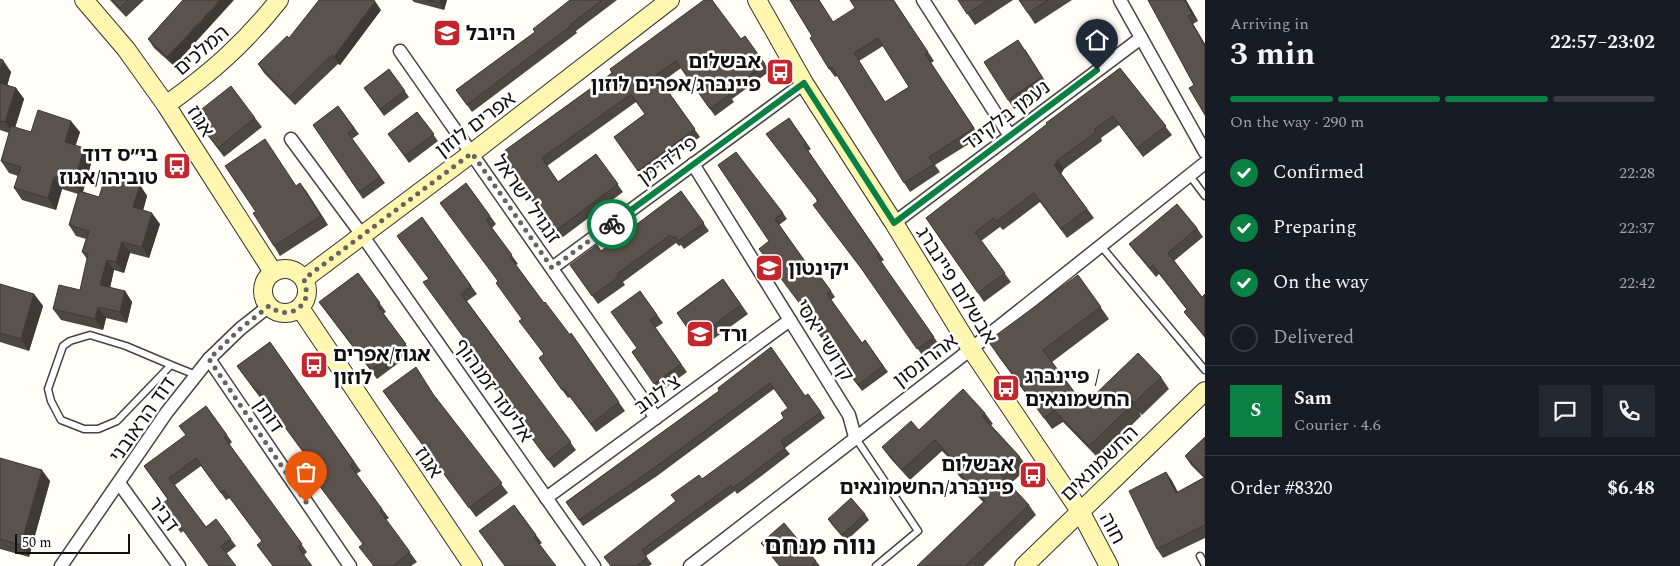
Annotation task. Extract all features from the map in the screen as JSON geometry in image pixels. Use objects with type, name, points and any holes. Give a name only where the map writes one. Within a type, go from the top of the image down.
[{"type":"street","name":"אגוז","points":[[84,0],[126,49],[166,105],[273,272]]},
{"type":"street","name":"המלכים","points":[[166,105],[208,76],[255,30],[279,0]]},
{"type":"street","name":"אפרים לוזון","points":[[304,279],[472,153],[670,0]]},
{"type":"street","name":"אבשלום פיינברג","points":[[757,0],[804,83],[894,223],[971,349],[1080,511]]},
{"type":"street","points":[[923,0],[1010,136]]},
{"type":"street","points":[[1120,0],[1205,152]]},
{"type":"street","name":"נעמן בלקינד","points":[[894,223],[1141,38]]},
{"type":"street","name":"זנגויל ישראל","points":[[400,51],[656,418]]},
{"type":"street","name":"פילדרמן","points":[[552,268],[804,83]]},
{"type":"street","name":"אליעזר זמנהוף","points":[[291,138],[594,566]]},
{"type":"street","name":"אהרונסון","points":[[690,566],[855,436],[971,349],[1205,163]]},
{"type":"street","name":"קדושי יאסי","points":[[692,164],[849,415],[855,436]]},
{"type":"street","points":[[282,268],[292,269],[304,279],[307,294],[300,308],[287,313],[280,313],[269,306],[263,295],[262,288],[268,276],[273,272],[282,268]]},
{"type":"street","name":"דוד הראובני","points":[[61,566],[120,483],[167,412],[196,375],[209,359],[240,329],[269,306]]},
{"type":"street","name":"אגוז","points":[[300,308],[473,566]]},
{"type":"street","name":"צ'לנוב","points":[[546,498],[790,320]]},
{"type":"street","name":"דותן","points":[[209,359],[350,566]]},
{"type":"street","name":"החשמונאים","points":[[1024,566],[1205,391]]},
{"type":"street","name":"דביר","points":[[120,483],[179,566]]},
{"type":"street","name":"חוה","points":[[1080,511],[1109,566]]},
{"type":"lane","points":[[1190,176],[1205,196]]},
{"type":"lane","points":[[1101,246],[1205,370]]},
{"type":"lane","points":[[171,364],[117,421],[98,430],[84,430],[61,420],[51,401],[48,389],[63,346],[70,341],[90,336],[126,346],[171,364],[196,375]]},
{"type":"lane","points":[[855,436],[918,531],[876,566]]},
{"type":"lane","points":[[1200,556],[1205,565]]},
{"type":"building","points":[[112,0],[128,0],[120,8]]},
{"type":"building","points":[[183,0],[220,0],[167,57],[148,39]]},
{"type":"building","points":[[319,0],[375,1],[334,57],[332,55],[289,97],[258,64],[287,36],[289,38]]},
{"type":"building","points":[[426,0],[441,0],[440,3]]},
{"type":"building","points":[[570,0],[602,0],[467,105],[456,90],[535,32],[533,29]]},
{"type":"building","points":[[704,0],[712,0],[741,39],[745,36],[765,64],[727,92],[729,95],[710,109],[676,61],[656,75],[695,129],[638,171],[614,137],[645,114],[631,94],[542,158],[558,182],[596,154],[618,184],[554,232],[500,154],[612,73],[610,69]]},
{"type":"building","points":[[790,0],[819,0],[833,22],[855,8],[850,0],[893,0],[928,52],[925,54],[974,128],[929,157],[934,164],[904,183],[832,67],[829,69],[810,38],[812,36]],"holes":[[[878,38],[909,87],[885,102],[854,53]]]},
{"type":"building","points":[[958,0],[988,0],[967,14]]},
{"type":"building","points":[[1019,0],[1048,0],[1028,13]]},
{"type":"building","points":[[1148,0],[1185,0],[1192,14],[1188,16],[1205,46],[1205,113],[1189,88],[1194,85]]},
{"type":"building","points":[[1018,40],[1042,77],[1008,100],[984,62]]},
{"type":"building","points":[[0,59],[3,60],[0,70]]},
{"type":"building","points":[[1120,68],[1166,126],[1137,148],[1113,116],[1094,130],[1096,132],[1058,160],[1054,165],[1087,209],[1061,229],[1034,193],[997,221],[994,218],[975,232],[1005,273],[978,293],[926,218],[1046,123]]},
{"type":"building","points":[[389,69],[405,91],[380,109],[364,88]]},
{"type":"building","points":[[0,83],[16,88],[5,122],[0,121]]},
{"type":"building","points":[[231,86],[255,118],[218,148],[193,116]]},
{"type":"building","points":[[338,106],[354,128],[348,133],[380,177],[359,192],[313,125]]},
{"type":"building","points":[[38,110],[71,121],[65,142],[84,148],[74,183],[54,177],[48,198],[14,188],[21,167],[1,161],[11,126],[31,132]]},
{"type":"building","points":[[417,112],[434,134],[405,156],[388,134]]},
{"type":"building","points":[[789,118],[806,143],[804,145],[879,254],[877,256],[934,337],[917,349],[861,268],[813,205],[818,201],[766,134]]},
{"type":"building","points":[[265,139],[296,186],[300,183],[321,216],[274,246],[253,213],[256,212],[225,166]]},
{"type":"building","points":[[736,152],[783,213],[775,219],[809,267],[812,265],[831,291],[827,294],[862,343],[865,340],[883,366],[858,385],[813,326],[815,324],[759,249],[769,241],[718,165]]},
{"type":"building","points":[[106,175],[140,185],[133,207],[152,213],[142,247],[122,242],[116,262],[107,260],[100,285],[125,291],[120,312],[98,307],[95,319],[53,309],[59,285],[80,290],[88,254],[82,252],[89,231],[69,225],[79,191],[99,197]]},
{"type":"building","points":[[466,183],[490,216],[486,220],[512,255],[510,257],[544,303],[570,335],[571,333],[619,402],[591,424],[564,389],[562,390],[539,358],[544,354],[519,321],[522,319],[496,283],[498,281],[440,203]]},
{"type":"building","points":[[681,191],[704,223],[678,241],[675,236],[673,238],[670,235],[617,274],[619,277],[592,296],[570,265],[597,245],[601,251]]},
{"type":"building","points":[[1177,204],[1197,228],[1168,253],[1202,297],[1205,294],[1204,335],[1184,312],[1187,309],[1153,265],[1150,268],[1129,244]]},
{"type":"building","points":[[422,217],[471,286],[461,294],[571,442],[548,460],[473,359],[477,356],[423,282],[429,279],[397,236]]},
{"type":"building","points":[[358,273],[380,303],[377,305],[406,344],[371,370],[319,302]]},
{"type":"building","points":[[1078,275],[1101,307],[1043,350],[1084,405],[1138,353],[1161,377],[1134,403],[1131,400],[1133,404],[1089,446],[1054,410],[1044,418],[988,341]]},
{"type":"building","points":[[723,279],[741,305],[695,339],[677,313]]},
{"type":"building","points":[[0,284],[34,294],[21,339],[0,333]]},
{"type":"building","points":[[640,291],[657,315],[650,320],[681,364],[654,384],[632,352],[637,348],[611,312]]},
{"type":"building","points":[[270,342],[354,462],[350,465],[410,552],[393,566],[374,566],[359,547],[363,544],[298,457],[304,453],[257,389],[255,390],[237,366]]},
{"type":"building","points":[[771,347],[805,396],[808,394],[821,412],[781,441],[785,448],[752,474],[733,488],[731,485],[642,550],[647,558],[636,566],[611,566],[604,557],[676,501],[671,495],[699,475],[702,479],[747,446],[784,418],[781,413],[788,408],[770,383],[653,469],[579,520],[566,502],[719,391],[718,388]]},
{"type":"building","points":[[416,367],[433,394],[502,483],[469,508],[383,391]]},
{"type":"building","points":[[963,389],[985,413],[982,416],[1020,457],[1001,475],[1029,505],[965,566],[917,566],[985,501],[952,465],[955,462],[935,440],[902,470],[882,447],[911,421],[919,430]]},
{"type":"building","points":[[206,406],[227,435],[224,437],[302,544],[298,547],[312,566],[273,566],[257,545],[262,541],[224,490],[221,493],[196,458],[169,478],[206,527],[216,519],[231,539],[221,546],[236,566],[209,566],[178,523],[176,525],[161,505],[168,499],[144,466],[186,435],[179,426]]},
{"type":"building","points":[[1205,437],[1205,477],[1185,456]]},
{"type":"building","points":[[0,458],[42,470],[21,545],[0,539]]},
{"type":"building","points":[[1166,472],[1176,493],[1205,477],[1205,525],[1157,549],[1129,491]]},
{"type":"building","points":[[851,498],[865,514],[842,535],[828,519]]},
{"type":"building","points":[[514,505],[536,535],[534,537],[556,566],[505,566],[479,531]]},
{"type":"building","points":[[784,523],[816,561],[811,566],[780,566],[761,543]]},
{"type":"way so far","points":[[306,502],[209,359],[240,329],[269,306],[280,313],[287,313],[300,308],[307,294],[304,279],[472,153],[552,268],[612,224]]},
{"type":"place","name":"היובל","points":[[447,33]]},
{"type":"place","name":"אבשלום פיינברג/אפרים לוזון","points":[[780,72]]},
{"type":"place","name":"בי״ס דוד טוביהו/אגוז","points":[[177,166]]},
{"type":"place","name":"יקינטון","points":[[769,268]]},
{"type":"place","name":"ורד","points":[[700,334]]},
{"type":"place","name":"אגוז/אפרים לוזון","points":[[314,365]]},
{"type":"place","name":"פיינברג / החשמונאים","points":[[1006,388]]},
{"type":"place","name":"אבשלום פיינברג/החשמונאים","points":[[1033,475]]},
{"type":"district","name":"נווה מנחם","points":[[820,545]]},
{"type":"route","points":[[612,224],[804,83],[894,223],[1097,70]]}]
